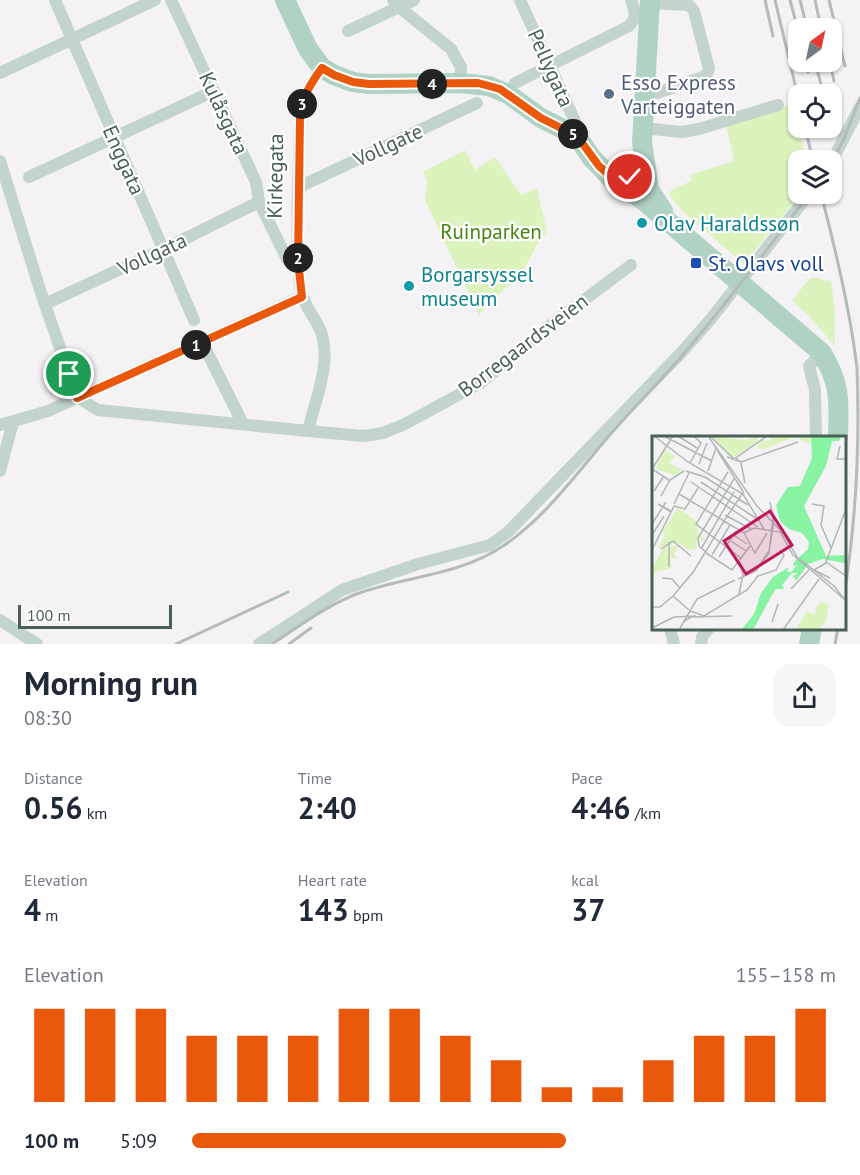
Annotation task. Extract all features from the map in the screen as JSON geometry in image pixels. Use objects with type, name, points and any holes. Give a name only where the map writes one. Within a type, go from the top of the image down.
[{"type":"main road","points":[[285,0],[304,43],[322,68],[353,82],[369,84],[478,83],[500,89],[541,118],[577,136],[599,166],[649,215],[702,259],[726,273]]},
{"type":"main road","points":[[642,5],[645,92],[642,135],[649,189],[657,204],[677,230]]},
{"type":"main road","points":[[624,188],[642,135]]},
{"type":"main road","points":[[624,188],[644,201],[726,273],[796,330],[818,356],[830,386],[838,415],[838,436]]},
{"type":"street","name":"Enggata","points":[[55,0],[194,320]]},
{"type":"street","points":[[0,73],[155,0]]},
{"type":"street","name":"Kulåsgata","points":[[171,0],[255,182],[259,202],[287,259]]},
{"type":"street","points":[[348,31],[396,4],[414,0]]},
{"type":"street","name":"Pellygata","points":[[520,0],[578,128],[577,136]]},
{"type":"street","points":[[396,4],[451,49],[461,67],[461,83]]},
{"type":"street","points":[[515,83],[629,26],[642,5],[689,5],[694,11],[709,69],[706,76],[657,93],[645,92]]},
{"type":"street","name":"Kirkegata","points":[[302,297],[298,261],[300,117],[302,102],[308,87],[322,68]]},
{"type":"street","points":[[29,177],[214,91]]},
{"type":"street","name":"Vollgate","points":[[299,186],[477,103]]},
{"type":"street","points":[[642,135],[682,132],[778,105]]},
{"type":"street","points":[[838,150],[860,107]]},
{"type":"street","points":[[0,161],[4,189],[77,398]]},
{"type":"street","name":"Vollgata","points":[[45,304],[259,202]]},
{"type":"street","points":[[259,644],[342,590],[418,564],[490,545],[508,532],[710,320],[801,204]]},
{"type":"street","name":"Borregaardsveien","points":[[77,398],[98,410],[364,436],[383,433],[405,424],[482,382],[549,326],[631,265]]},
{"type":"street","points":[[0,425],[48,411],[302,297],[320,331],[325,361],[308,431]]},
{"type":"street","points":[[202,342],[243,424]]},
{"type":"street","points":[[816,436],[815,390],[809,366],[818,356]]},
{"type":"street","points":[[0,471],[13,422]]},
{"type":"street","points":[[0,620],[37,644]]},
{"type":"street","points":[[670,629],[674,644]]},
{"type":"street","points":[[701,644],[702,637],[708,629]]},
{"type":"green space","points":[[787,106],[788,138],[801,138],[804,150],[788,150],[788,204],[792,204],[744,264],[683,212],[669,194],[670,191],[691,181],[690,175],[734,161],[726,125]]},
{"type":"green space","name":"Ruinparken","points":[[465,150],[475,170],[495,157],[521,195],[537,188],[547,232],[539,241],[523,271],[479,315],[425,200],[427,181],[423,172]]},
{"type":"green space","points":[[815,277],[826,281],[831,280],[835,313],[835,346],[807,314],[792,301],[809,279]]},
{"type":"railway","points":[[765,0],[773,36]]},
{"type":"railway","points":[[775,0],[795,84]]},
{"type":"railway","points":[[790,0],[795,18]]},
{"type":"railway","points":[[800,0],[804,18]]},
{"type":"railway","points":[[815,0],[819,18]]},
{"type":"railway","points":[[829,0],[845,66]]},
{"type":"railway","points":[[818,72],[821,84]]},
{"type":"railway","points":[[832,72],[834,81]]},
{"type":"railway","points":[[838,150],[860,98]]},
{"type":"railway","points":[[808,138],[810,150]]},
{"type":"railway","points":[[272,644],[315,615],[350,597],[469,563],[487,556],[520,534],[549,506],[680,358],[801,204]]},
{"type":"railway","points":[[824,204],[851,324],[857,368],[856,483],[852,540],[845,589]]},
{"type":"railway","points":[[176,644],[288,592]]},
{"type":"railway","points":[[289,644],[311,628]]},
{"type":"railway","points":[[835,644],[838,629]]},
{"type":"place","name":"Esso Express Varteiggaten","points":[[609,94]]},
{"type":"place","name":"Olav Haraldssøn","points":[[642,223]]},
{"type":"place","name":"St. Olavs voll","points":[[696,263]]},
{"type":"place","name":"Borgarsyssel museum","points":[[409,286]]},
{"type":"route","points":[[69,374],[77,398],[302,297],[298,261],[300,117],[302,102],[308,87],[322,68],[353,82],[369,84],[478,83],[500,89],[541,118],[577,136],[599,166],[624,188],[630,177]]}]
